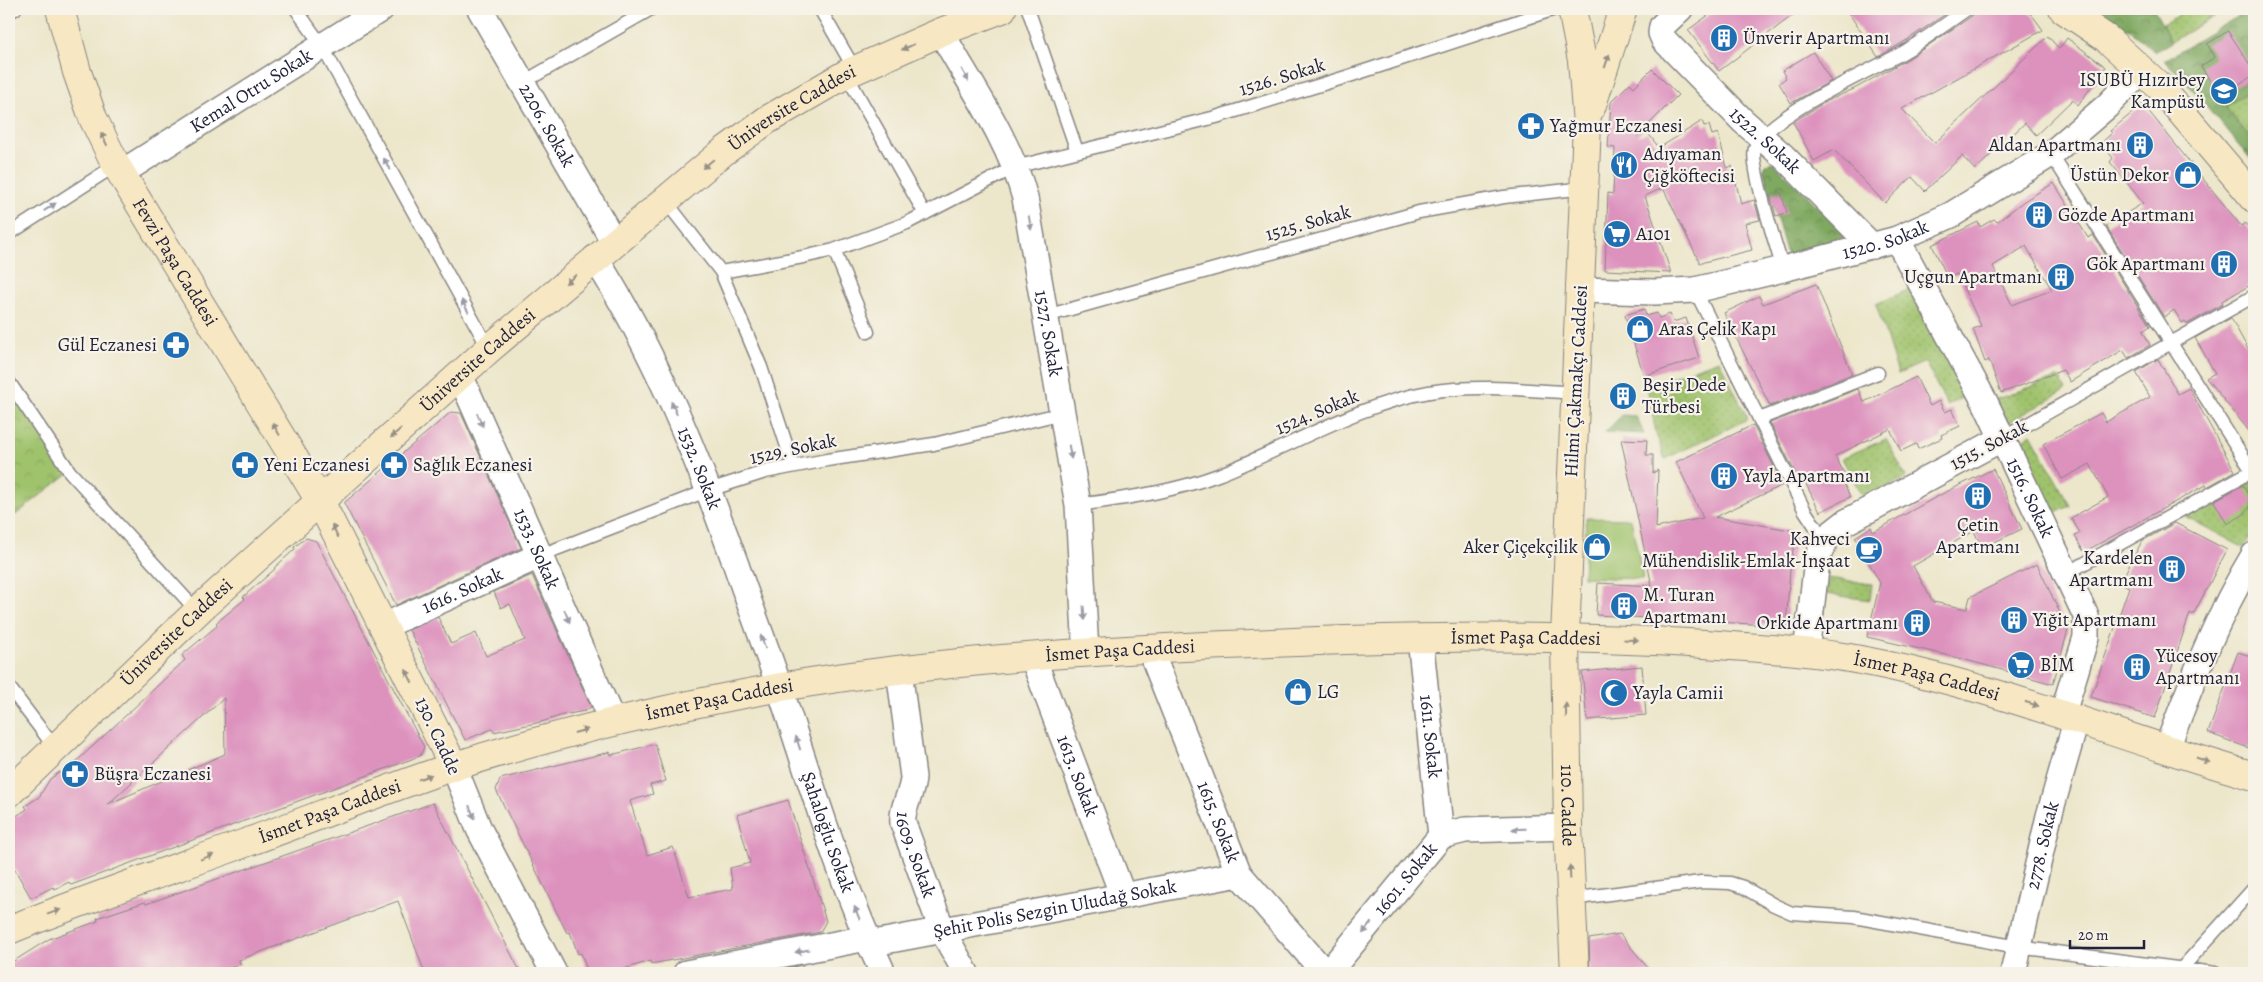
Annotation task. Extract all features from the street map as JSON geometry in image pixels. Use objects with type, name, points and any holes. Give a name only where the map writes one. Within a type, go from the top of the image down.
[{"type":"main road","name":"Fevzi Paşa Caddesi","points":[[60,9],[77,72],[94,118],[118,169],[320,501]]},
{"type":"main road","name":"Üniversite Caddesi","points":[[9,793],[198,612],[460,375],[604,250],[723,152],[766,120],[851,72],[941,32],[999,9]]},
{"type":"main road","name":"Hilmi Çakmakçı Caddesi","points":[[1565,637],[1587,124],[1582,60],[1572,9]]},
{"type":"main road","name":"Hilmi Çakmakçı Caddesi","points":[[1587,124],[1591,106],[1623,9]]},
{"type":"main road","points":[[2063,9],[2106,38],[2169,96],[2254,198]]},
{"type":"main road","name":"130. Cadde","points":[[320,501],[454,767]]},
{"type":"main road","name":"İsmet Paşa Caddesi","points":[[9,930],[454,767],[613,722],[780,688],[899,670],[1086,653],[1420,638],[1565,637],[1806,652],[1855,659],[1940,678],[2070,716],[2254,776]]},
{"type":"main road","name":"110. Cadde","points":[[1565,637],[1568,827],[1574,973]]},
{"type":"street","name":"Kemal Otru Sokak","points":[[118,169],[381,9]]},
{"type":"street","name":"2206. Sokak","points":[[480,9],[522,83],[604,250]]},
{"type":"street","name":"1522. Sokak","points":[[1680,9],[1665,21],[1661,33],[1664,40],[1760,137],[1784,156],[1872,246]]},
{"type":"street","name":"1527. Sokak","points":[[941,32],[1015,167],[1025,198],[1078,505],[1086,653]]},
{"type":"street","name":"1520. Sokak","points":[[1580,290],[1655,292],[1695,290],[1783,270],[1897,240],[1951,215],[2052,154],[2107,106],[2142,70]]},
{"type":"street","name":"1516. Sokak","points":[[1897,240],[2002,438],[2084,609],[2087,630],[2070,716]]},
{"type":"street","name":"1532. Sokak","points":[[604,250],[709,490],[780,688]]},
{"type":"street","name":"1533. Sokak","points":[[460,375],[613,722]]},
{"type":"street","name":"1515. Sokak","points":[[1806,652],[1817,561],[1825,541],[1835,530],[1853,518],[2002,438]]},
{"type":"street","name":"1616. Sokak","points":[[384,626],[541,555]]},
{"type":"street","points":[[2168,748],[2202,657],[2221,614],[2254,555]]},
{"type":"street","name":"1611. Sokak","points":[[1420,638],[1441,836]]},
{"type":"street","name":"1615. Sokak","points":[[1150,649],[1239,874],[1327,973]]},
{"type":"street","name":"1613. Sokak","points":[[1033,658],[1123,896]]},
{"type":"street","name":"1609. Sokak","points":[[899,670],[913,777],[912,786],[903,810],[903,823],[942,930],[966,973]]},
{"type":"street","name":"Şahaloğlu Sokak","points":[[780,688],[827,834],[868,941],[883,973]]},
{"type":"street","name":"2778. Sokak","points":[[2013,973],[2070,716]]},
{"type":"street","name":"130. Cadde","points":[[454,767],[479,829],[554,973]]},
{"type":"street","name":"1601. Sokak","points":[[1327,973],[1441,836],[1465,830],[1568,827]]},
{"type":"street","name":"Şehit Polis Sezgin Uludağ Sokak","points":[[686,973],[942,930],[1239,874]]},
{"type":"lane","points":[[9,12],[15,9]]},
{"type":"lane","points":[[296,9],[322,46],[489,349]]},
{"type":"lane","points":[[522,83],[651,9]]},
{"type":"lane","points":[[820,9],[925,214]]},
{"type":"lane","points":[[1028,9],[1077,150]]},
{"type":"lane","name":"1526. Sokak","points":[[720,272],[834,250],[872,237],[925,214],[1015,167],[1077,150],[1224,115],[1555,9]]},
{"type":"lane","points":[[1783,270],[1755,166],[1755,148],[1760,137],[1770,127],[1790,113],[1904,52],[1966,9]]},
{"type":"lane","points":[[2052,154],[2170,344],[2253,472],[2067,574]]},
{"type":"lane","points":[[9,234],[118,169]]},
{"type":"lane","name":"1525. Sokak","points":[[1046,316],[1419,212],[1504,196],[1585,188]]},
{"type":"lane","points":[[664,200],[720,272],[761,367],[793,466]]},
{"type":"lane","points":[[834,250],[868,332]]},
{"type":"lane","points":[[1695,290],[1805,511],[1825,541]]},
{"type":"lane","name":"1515. Sokak","points":[[2002,438],[2254,296]]},
{"type":"lane","points":[[1759,419],[1878,373]]},
{"type":"lane","points":[[9,382],[70,472],[198,612]]},
{"type":"lane","name":"1524. Sokak","points":[[1078,505],[1190,485],[1242,465],[1379,406],[1428,392],[1455,388],[1486,388],[1576,393]]},
{"type":"lane","name":"1529. Sokak","points":[[541,555],[709,490],[793,466],[950,441],[1063,413]]},
{"type":"lane","points":[[9,687],[56,748]]},
{"type":"lane","points":[[1571,899],[1701,882],[1730,882],[1743,887],[1774,906],[1792,913],[1854,917],[2018,948],[2215,973]]},
{"type":"lane","points":[[2180,969],[2254,888]]},
{"type":"green space","points":[[2098,9],[2154,9],[2171,42],[2155,52],[2135,34]]},
{"type":"green space","points":[[2192,9],[2226,9],[2171,42],[2162,24]]},
{"type":"green space","name":"ISUBÜ Hızırbey Kampüsü","points":[[2244,13],[2254,33],[2254,88],[2225,107],[2254,142],[2254,163],[2189,85],[2164,60]]},
{"type":"green space","points":[[2254,88],[2254,142],[2225,107]]},
{"type":"green space","points":[[1773,162],[1852,240],[1788,258],[1763,170],[1766,164]]},
{"type":"green space","points":[[1910,289],[1968,395],[1947,405],[1925,362],[1898,374],[1876,304]]},
{"type":"green space","points":[[1719,360],[1748,419],[1665,459],[1656,434],[1647,386]]},
{"type":"green space","points":[[2059,377],[2066,390],[2006,424],[1994,400]]},
{"type":"green space","points":[[9,386],[70,472],[9,520]]},
{"type":"green space","points":[[1622,415],[1636,416],[1644,434],[1605,432]]},
{"type":"green space","points":[[2031,434],[2070,506],[2051,515],[2032,478],[2025,457],[2024,439]]},
{"type":"green space","points":[[1886,439],[1906,477],[1864,500],[1842,458]]},
{"type":"green space","points":[[2249,481],[2254,490],[2254,531],[2244,548],[2185,516]]},
{"type":"green space","points":[[1586,518],[1631,519],[1643,579],[1583,577]]},
{"type":"green space","points":[[1828,578],[1872,584],[1870,600],[1826,594]]},
{"type":"building","name":"Ünverir Apartmanı","points":[[1717,9],[1801,9],[1719,71],[1688,30]]},
{"type":"building","points":[[1846,9],[1953,9],[1878,57]]},
{"type":"building","points":[[1975,9],[2021,9],[2032,15],[2043,30],[1902,109],[1935,143],[2048,36],[2059,49],[2067,38],[2106,67],[2078,105],[2072,100],[2036,135],[2025,123],[1975,170],[1962,156],[1925,191],[1912,177],[1885,203],[1834,150],[1814,161],[1793,122],[1825,102],[1856,88],[1908,59],[1972,16]]},
{"type":"building","points":[[2228,31],[2254,71],[2254,75],[2219,96],[2201,66],[2215,57],[2207,44]]},
{"type":"building","points":[[1813,52],[1831,81],[1791,103],[1779,83],[1786,78],[1782,71]]},
{"type":"building","points":[[1652,69],[1678,95],[1637,136],[1648,133],[1659,148],[1702,121],[1704,126],[1709,125],[1712,135],[1718,133],[1727,168],[1732,166],[1741,204],[1754,200],[1760,220],[1745,223],[1752,250],[1700,263],[1663,188],[1645,196],[1671,273],[1605,270],[1608,193],[1613,194],[1615,148],[1608,147],[1611,102],[1630,83],[1634,87]]},
{"type":"building","points":[[2143,104],[2241,226],[2245,223],[2254,235],[2254,283],[2222,301],[2223,304],[2187,324],[2185,321],[2182,323],[2174,310],[2164,317],[2106,226],[2143,203],[2110,162],[2113,158],[2101,143],[2112,133],[2110,131]]},
{"type":"building","points":[[2054,183],[2088,238],[2093,235],[2150,326],[2143,331],[2150,345],[2128,358],[2123,350],[2070,382],[2063,370],[2001,393],[1989,360],[1985,362],[1973,329],[1981,326],[1957,274],[1948,278],[1932,245],[1978,222],[1980,227],[1994,219],[1997,222],[2024,201]],"holes":[[[2026,246],[2052,290],[2012,305],[1993,266]]]},
{"type":"building","points":[[1781,192],[1787,213],[1776,216],[1770,195]]},
{"type":"building","points":[[1816,284],[1852,374],[1770,406],[1724,313],[1759,296],[1763,304]]},
{"type":"building","points":[[1644,309],[1646,316],[1657,313],[1659,318],[1670,314],[1673,322],[1686,318],[1699,358],[1644,376],[1625,315]]},
{"type":"building","points":[[2231,318],[2254,360],[2254,437],[2206,378],[2215,373],[2195,338]]},
{"type":"building","points":[[2158,359],[2178,394],[2189,388],[2235,471],[2084,552],[2075,536],[2080,533],[2071,518],[2108,497],[2090,464],[2062,479],[2043,444],[2101,413],[2106,422],[2150,397],[2136,372]]},
{"type":"building","points":[[1916,377],[1930,406],[1939,401],[1945,412],[1952,409],[1960,426],[1941,435],[1942,438],[1918,449],[1916,444],[1901,451],[1890,429],[1835,456],[1848,480],[1843,482],[1850,497],[1820,512],[1802,476],[1798,478],[1770,423],[1858,389],[1864,402]]},
{"type":"building","points":[[451,412],[461,413],[521,548],[396,605],[344,503]]},
{"type":"building","points":[[1753,425],[1783,485],[1715,517],[1796,531],[1790,569],[1786,626],[1596,615],[1598,583],[1652,586],[1621,439],[1647,440],[1646,455],[1653,455],[1653,473],[1658,470],[1656,528],[1703,518],[1676,462]]},
{"type":"building","points":[[1993,469],[2022,529],[1982,548],[1974,531],[1913,566],[1933,602],[1967,609],[1970,597],[2037,564],[2068,630],[2053,684],[1955,657],[1867,637],[1880,583],[1855,537],[1871,527],[1873,532],[1940,495]]},
{"type":"building","points":[[2243,485],[2253,503],[2243,515],[2227,524],[2214,501]]},
{"type":"building","points":[[2175,523],[2227,550],[2193,615],[2190,613],[2155,718],[2091,697],[2129,587],[2120,583],[2142,541]]},
{"type":"building","points":[[306,538],[316,541],[424,747],[420,756],[71,885],[69,882],[55,889],[53,887],[31,898],[9,859],[9,821],[27,809],[25,806],[39,797],[50,779],[60,772],[62,775],[185,660],[182,655],[245,599],[243,597],[275,569],[295,549],[294,547]],"holes":[[[224,698],[225,754],[108,804]]]},
{"type":"building","points":[[532,575],[591,707],[585,711],[541,722],[494,732],[492,729],[465,740],[409,630],[438,617],[451,644],[476,633],[486,656],[525,640],[510,604],[501,608],[494,592]]},
{"type":"building","points":[[2238,652],[2254,657],[2254,750],[2208,733]]},
{"type":"building","name":"Yayla Camii","points":[[1642,666],[1646,715],[1587,720],[1582,672]]},
{"type":"building","points":[[655,744],[666,781],[650,785],[653,794],[630,801],[647,855],[673,847],[689,897],[733,889],[730,868],[750,863],[737,815],[788,800],[826,921],[820,932],[651,964],[650,961],[611,973],[588,973],[581,953],[578,954],[570,932],[567,933],[496,790],[500,779],[610,752],[611,755]]},
{"type":"building","points":[[433,803],[521,973],[425,973],[398,901],[239,960],[240,964],[215,973],[9,973],[9,964],[49,939],[98,921],[97,918],[145,902],[146,904]]},
{"type":"building","points":[[1620,934],[1652,973],[1590,973],[1589,939]]},
{"type":"building","points":[[803,965],[799,973],[773,973],[772,971]]},
{"type":"place","name":"Ünverir Apartmanı","points":[[1724,38]]},
{"type":"place","name":"ISUBÜ Hızırbey Kampüsü","points":[[2224,91]]},
{"type":"place","name":"Yağmur Eczanesi","points":[[1531,126]]},
{"type":"place","name":"Aldan Apartmanı","points":[[2140,145]]},
{"type":"place","name":"Adıyaman Çiğköftecisi","points":[[1624,165]]},
{"type":"place","name":"Üstün Dekor","points":[[2188,175]]},
{"type":"place","name":"Gözde Apartmanı","points":[[2039,215]]},
{"type":"place","name":"A101","points":[[1617,234]]},
{"type":"place","name":"Gök Apartmanı","points":[[2224,264]]},
{"type":"place","name":"Uçgun Apartmanı","points":[[2061,277]]},
{"type":"place","name":"Aras Çelik Kapı","points":[[1640,329]]},
{"type":"place","name":"Gül Eczanesi","points":[[176,345]]},
{"type":"place","name":"Beşir Dede Türbesi","points":[[1623,396]]},
{"type":"place","name":"Yeni Eczanesi","points":[[245,465]]},
{"type":"place","name":"Sağlık Eczanesi","points":[[394,465]]},
{"type":"place","name":"Yayla Apartmanı","points":[[1724,476]]},
{"type":"place","name":"Çetin Apartmanı","points":[[1978,496]]},
{"type":"place","name":"Aker Çiçekçilik","points":[[1597,547]]},
{"type":"place","name":"Kahveci Mühendislik-Emlak-İnşaat","points":[[1869,550]]},
{"type":"place","name":"Kardelen Apartmanı","points":[[2172,569]]},
{"type":"place","name":"M. Turan Apartmanı","points":[[1624,606]]},
{"type":"place","name":"Yiğit Apartmanı","points":[[2014,620]]},
{"type":"place","name":"Orkide Apartmanı","points":[[1917,623]]},
{"type":"place","name":"BİM","points":[[2021,665]]},
{"type":"place","name":"Yücesoy Apartmanı","points":[[2137,667]]},
{"type":"place","name":"LG","points":[[1298,692]]},
{"type":"place","name":"Yayla Camii","points":[[1614,693]]},
{"type":"place","name":"Büşra Eczanesi","points":[[75,774]]}]
